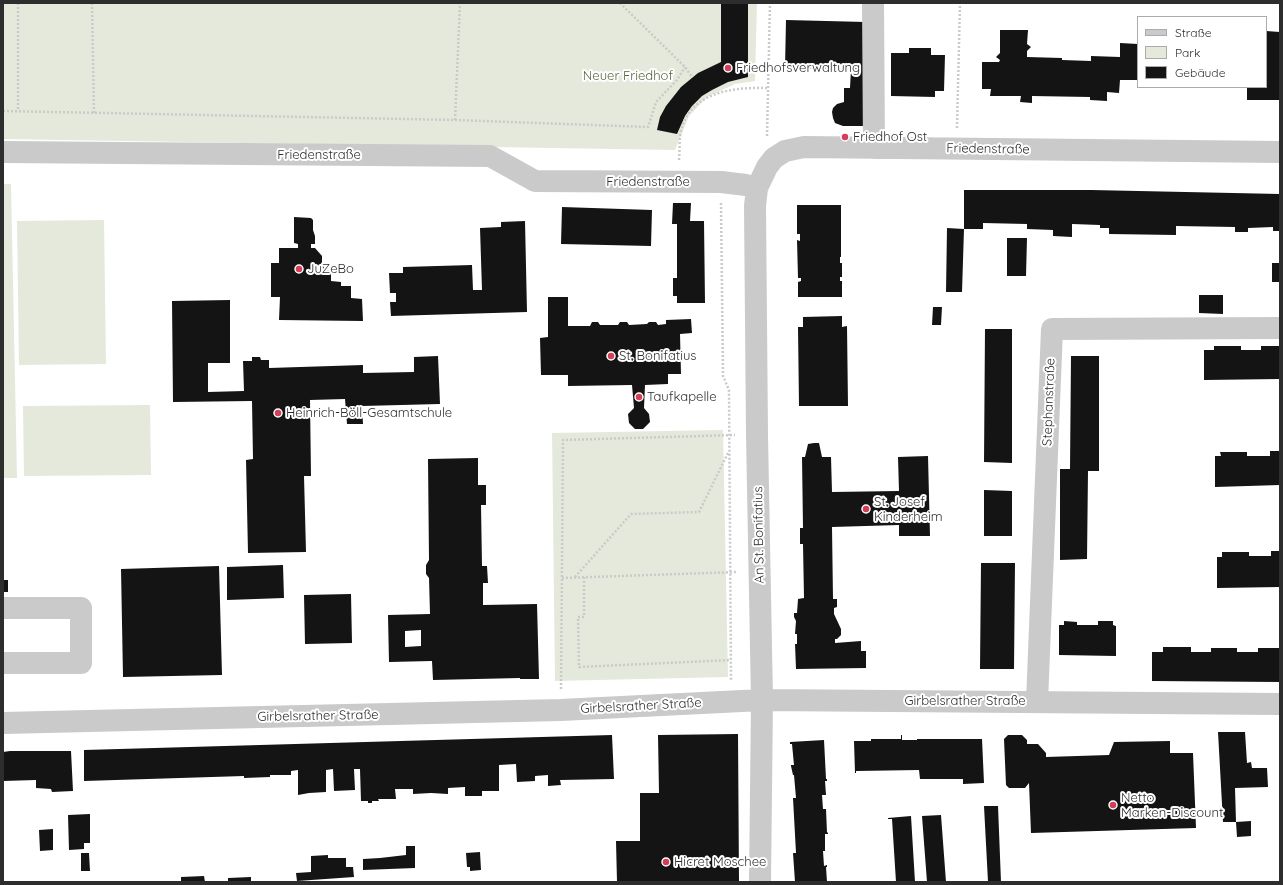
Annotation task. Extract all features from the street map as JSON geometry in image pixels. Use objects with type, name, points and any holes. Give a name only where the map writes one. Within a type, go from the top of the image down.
[{"type":"street","points":[[873,3],[874,148]]},
{"type":"street","name":"Friedenstraße","points":[[3,152],[490,156],[535,181],[721,182],[757,188],[767,167],[774,158],[785,151],[804,147],[1280,152]]},
{"type":"street","name":"An St. Bonifatius","points":[[757,188],[755,206],[757,435],[762,700],[760,882]]},
{"type":"street","name":"Stephanstraße","points":[[1037,702],[1052,329],[1280,328]]},
{"type":"street","points":[[3,608],[80,608],[81,663],[3,663]]},
{"type":"street","name":"Girbelsrather Straße","points":[[3,723],[561,710],[762,700],[1280,704]]},
{"type":"path","points":[[18,3],[18,112]]},
{"type":"path","points":[[92,3],[94,113]]},
{"type":"path","points":[[455,120],[460,3]]},
{"type":"path","points":[[620,3],[685,67],[692,77]]},
{"type":"path","points":[[767,167],[770,3]]},
{"type":"path","points":[[957,149],[960,3]]},
{"type":"path","points":[[3,111],[455,120],[648,127],[656,102],[677,80],[685,67]]},
{"type":"path","points":[[677,182],[681,131],[686,118],[695,107],[708,97],[725,91],[747,88],[768,88]]},
{"type":"path","points":[[721,182],[723,376],[728,390],[729,436],[731,701]]},
{"type":"path","points":[[561,710],[563,440],[757,435]]},
{"type":"path","points":[[575,577],[631,514],[699,512],[729,450]]},
{"type":"path","points":[[562,578],[760,572]]},
{"type":"path","points":[[584,577],[584,617],[578,617],[579,668],[731,660]]},
{"type":"green space","name":"Neuer Friedhof","points":[[3,3],[757,3],[755,81],[735,84],[707,97],[689,116],[675,150],[3,139]]},
{"type":"green space","points":[[3,184],[11,184],[17,478],[3,478]]},
{"type":"green space","points":[[104,220],[106,364],[19,365],[17,221]]},
{"type":"green space","points":[[150,405],[151,475],[24,476],[23,406]]},
{"type":"green space","points":[[723,430],[728,677],[555,681],[552,433]]},
{"type":"building","name":"Friedhofsverwaltung","points":[[721,3],[748,3],[748,77],[728,82],[702,96],[685,116],[677,134],[657,130],[660,117],[666,106],[681,87],[698,73],[721,62]]},
{"type":"building","points":[[786,20],[866,22],[866,126],[843,126],[835,123],[833,118],[833,108],[837,104],[844,102],[844,88],[850,88],[851,69],[785,68]]},
{"type":"building","points":[[1000,30],[1028,30],[1027,44],[1031,47],[1027,51],[1027,57],[1091,61],[1091,56],[1120,57],[1120,43],[1137,44],[1137,80],[1120,80],[1119,93],[1107,92],[1107,101],[1090,100],[1090,97],[1032,96],[1032,103],[1020,102],[1021,96],[990,96],[991,89],[982,89],[982,62],[999,62],[1000,60],[996,57],[1000,53]]},
{"type":"building","points":[[1267,31],[1280,32],[1280,100],[1247,100],[1247,88],[1267,88]]},
{"type":"building","points":[[909,48],[931,48],[931,55],[945,55],[944,91],[935,91],[935,97],[891,96],[891,53],[909,53]]},
{"type":"building","points":[[964,190],[1091,190],[1280,194],[1280,231],[1273,231],[1273,227],[1248,228],[1248,232],[1235,232],[1235,227],[1176,226],[1176,235],[1109,234],[1109,228],[1100,228],[1100,225],[1072,224],[1072,237],[1053,236],[1053,230],[1027,229],[1027,224],[983,223],[983,229],[964,229]]},
{"type":"building","points":[[673,203],[691,203],[690,221],[704,221],[705,303],[677,303],[677,296],[673,296],[673,278],[677,278],[677,224],[672,224]]},
{"type":"building","points":[[797,205],[841,205],[840,263],[842,263],[842,277],[840,277],[840,281],[842,281],[842,297],[798,297],[798,282],[801,281],[801,278],[798,278],[797,240],[800,241],[800,234],[797,234]]},
{"type":"building","points":[[562,207],[652,210],[651,246],[561,244]]},
{"type":"building","name":"JuZeBo","points":[[294,217],[311,218],[313,220],[315,244],[311,244],[311,248],[315,248],[322,256],[322,264],[331,273],[331,281],[341,282],[341,286],[351,286],[351,298],[362,299],[363,321],[279,320],[280,297],[271,297],[271,263],[279,263],[279,248],[298,248],[298,244],[294,243]]},
{"type":"building","points":[[525,221],[527,312],[391,316],[390,302],[396,302],[396,293],[390,293],[389,273],[403,273],[403,267],[472,265],[473,290],[482,290],[480,228],[501,227],[501,222]]},
{"type":"building","points":[[947,228],[964,229],[962,292],[946,292]]},
{"type":"building","points":[[1007,238],[1027,238],[1026,276],[1007,276]]},
{"type":"building","points":[[1272,263],[1280,263],[1280,282],[1272,282]]},
{"type":"building","points":[[1199,295],[1223,295],[1223,314],[1199,313]]},
{"type":"building","name":"St. Bonifatius","points":[[548,297],[568,297],[568,326],[590,326],[592,322],[598,322],[600,325],[618,325],[620,322],[627,322],[629,325],[656,322],[658,325],[666,324],[666,320],[691,319],[692,333],[680,334],[681,374],[668,374],[668,384],[645,385],[644,408],[649,414],[650,422],[643,429],[635,429],[629,423],[628,414],[634,408],[632,385],[568,386],[568,375],[541,375],[540,338],[548,337]]},
{"type":"building","points":[[230,300],[230,363],[208,363],[208,392],[244,391],[243,361],[252,361],[252,357],[260,357],[261,360],[269,360],[269,368],[363,365],[363,373],[414,372],[414,357],[438,356],[440,404],[362,406],[363,424],[347,424],[345,399],[310,400],[311,476],[304,476],[306,552],[248,553],[246,460],[253,459],[252,401],[173,402],[172,301]]},
{"type":"building","points":[[933,307],[942,307],[941,325],[932,325]]},
{"type":"building","points":[[842,316],[842,327],[847,326],[848,406],[799,406],[798,327],[803,327],[803,317]]},
{"type":"building","points":[[985,329],[1012,329],[1012,463],[984,462]]},
{"type":"building","points":[[1214,346],[1241,346],[1241,350],[1261,350],[1261,346],[1280,346],[1280,379],[1204,380],[1204,350],[1214,350]]},
{"type":"building","points":[[1071,356],[1099,356],[1099,471],[1088,471],[1087,559],[1060,560],[1060,469],[1070,469]]},
{"type":"building","name":"St. Josef Kinderheim","points":[[819,443],[822,457],[831,457],[832,492],[899,491],[898,457],[928,456],[930,536],[899,536],[899,525],[832,527],[833,599],[837,599],[837,607],[834,608],[834,614],[841,629],[841,635],[835,639],[835,643],[861,641],[861,651],[866,651],[866,668],[796,669],[795,644],[797,644],[797,634],[795,634],[796,621],[794,613],[797,613],[798,599],[804,598],[803,544],[800,544],[800,528],[803,528],[802,457],[805,457],[808,444]]},
{"type":"building","points":[[1270,451],[1280,451],[1280,485],[1215,487],[1215,456],[1221,456],[1220,452],[1247,452],[1247,456],[1270,456]]},
{"type":"building","points":[[478,458],[478,485],[486,485],[486,505],[481,505],[482,566],[487,566],[488,583],[483,583],[483,605],[537,604],[539,679],[433,680],[432,661],[389,662],[388,615],[430,614],[429,578],[426,574],[426,565],[429,560],[428,459]],"holes":[[[421,630],[421,646],[405,647],[405,631]]]},
{"type":"building","points":[[984,490],[1012,491],[1012,536],[984,536]]},
{"type":"building","points":[[1271,551],[1280,551],[1280,587],[1217,588],[1217,557],[1222,557],[1222,552],[1249,552],[1249,556],[1271,556]]},
{"type":"building","points":[[981,563],[1015,563],[1014,669],[980,669]]},
{"type":"building","points":[[283,565],[284,598],[227,600],[227,567]]},
{"type":"building","points":[[219,566],[222,675],[123,677],[121,569]]},
{"type":"building","points":[[3,580],[8,580],[8,592],[3,592]]},
{"type":"building","points":[[351,594],[352,643],[305,644],[304,595]]},
{"type":"building","points":[[1064,621],[1077,622],[1077,625],[1098,625],[1098,621],[1113,621],[1113,625],[1116,626],[1116,656],[1059,655],[1059,625],[1064,625]]},
{"type":"building","points":[[1163,647],[1191,647],[1191,652],[1211,652],[1211,648],[1237,648],[1237,652],[1258,652],[1258,648],[1280,648],[1280,682],[1152,681],[1152,652],[1163,652]]},
{"type":"building","points":[[1218,732],[1245,732],[1247,763],[1251,762],[1252,768],[1267,768],[1268,787],[1235,788],[1236,822],[1223,822]]},
{"type":"building","points":[[738,734],[739,882],[617,882],[616,841],[640,841],[640,793],[659,793],[658,735]]},
{"type":"building","points":[[612,735],[614,779],[560,780],[561,785],[548,786],[548,775],[535,776],[535,781],[517,782],[516,764],[499,765],[499,791],[482,791],[482,796],[465,796],[465,787],[448,788],[448,794],[413,794],[413,789],[395,789],[396,799],[378,799],[379,801],[372,801],[372,803],[368,803],[368,801],[361,801],[360,769],[354,769],[355,790],[334,791],[333,769],[326,770],[326,792],[298,795],[298,770],[291,771],[291,775],[270,775],[270,777],[244,778],[244,776],[84,781],[84,750]]},
{"type":"building","points":[[901,735],[902,740],[982,739],[984,783],[963,784],[963,779],[920,779],[919,770],[856,771],[855,773],[854,741],[871,741],[871,739],[901,739]]},
{"type":"building","name":"Netto Marken-Discount","points":[[1008,735],[1022,735],[1027,740],[1027,744],[1038,744],[1046,753],[1046,757],[1109,755],[1114,742],[1170,741],[1170,753],[1193,753],[1196,828],[1031,833],[1029,783],[1025,788],[1009,788],[1006,785],[1004,739]]},
{"type":"building","points":[[824,740],[827,781],[825,781],[826,795],[822,795],[823,809],[826,809],[828,834],[825,834],[825,851],[823,851],[824,866],[827,865],[827,882],[795,882],[793,853],[796,853],[793,798],[796,798],[794,775],[791,766],[794,765],[792,744],[790,744],[790,742]]},
{"type":"building","points":[[71,751],[73,791],[52,792],[51,789],[36,788],[36,780],[3,781],[3,752]]},
{"type":"building","points":[[984,806],[998,806],[1001,882],[988,882]]},
{"type":"building","points":[[90,814],[90,843],[84,843],[84,849],[69,850],[68,815]]},
{"type":"building","points":[[941,815],[946,882],[927,882],[922,816]]},
{"type":"building","points":[[911,816],[915,882],[896,882],[892,819],[888,818]]},
{"type":"building","points":[[1251,821],[1251,836],[1237,837],[1236,822]]},
{"type":"building","points":[[53,829],[53,850],[40,851],[39,830]]},
{"type":"building","points":[[406,846],[415,846],[415,868],[363,870],[363,859],[406,855]]},
{"type":"building","points":[[480,852],[481,870],[470,871],[470,867],[467,867],[466,853]]},
{"type":"building","points":[[81,853],[89,853],[90,871],[81,871]]},
{"type":"building","points":[[328,855],[328,858],[346,858],[346,867],[353,867],[354,877],[297,881],[296,873],[311,872],[311,856]]},
{"type":"building","points":[[204,876],[205,882],[181,882],[181,877]]},
{"type":"building","points":[[251,877],[251,882],[228,882],[228,878]]},
{"type":"place","name":"Friedhofsverwaltung","points":[[728,68]]},
{"type":"place","name":"Friedhof Ost","points":[[845,137]]},
{"type":"place","name":"JuZeBo","points":[[299,269]]},
{"type":"place","name":"St. Bonifatius","points":[[611,356]]},
{"type":"place","name":"Taufkapelle","points":[[639,397]]},
{"type":"place","name":"Heinrich-Böll-Gesamtschule","points":[[278,413]]},
{"type":"place","name":"St. Josef Kinderheim","points":[[866,509]]},
{"type":"place","name":"Netto Marken-Discount","points":[[1113,805]]},
{"type":"place","name":"Hicret Moschee","points":[[666,862]]}]
